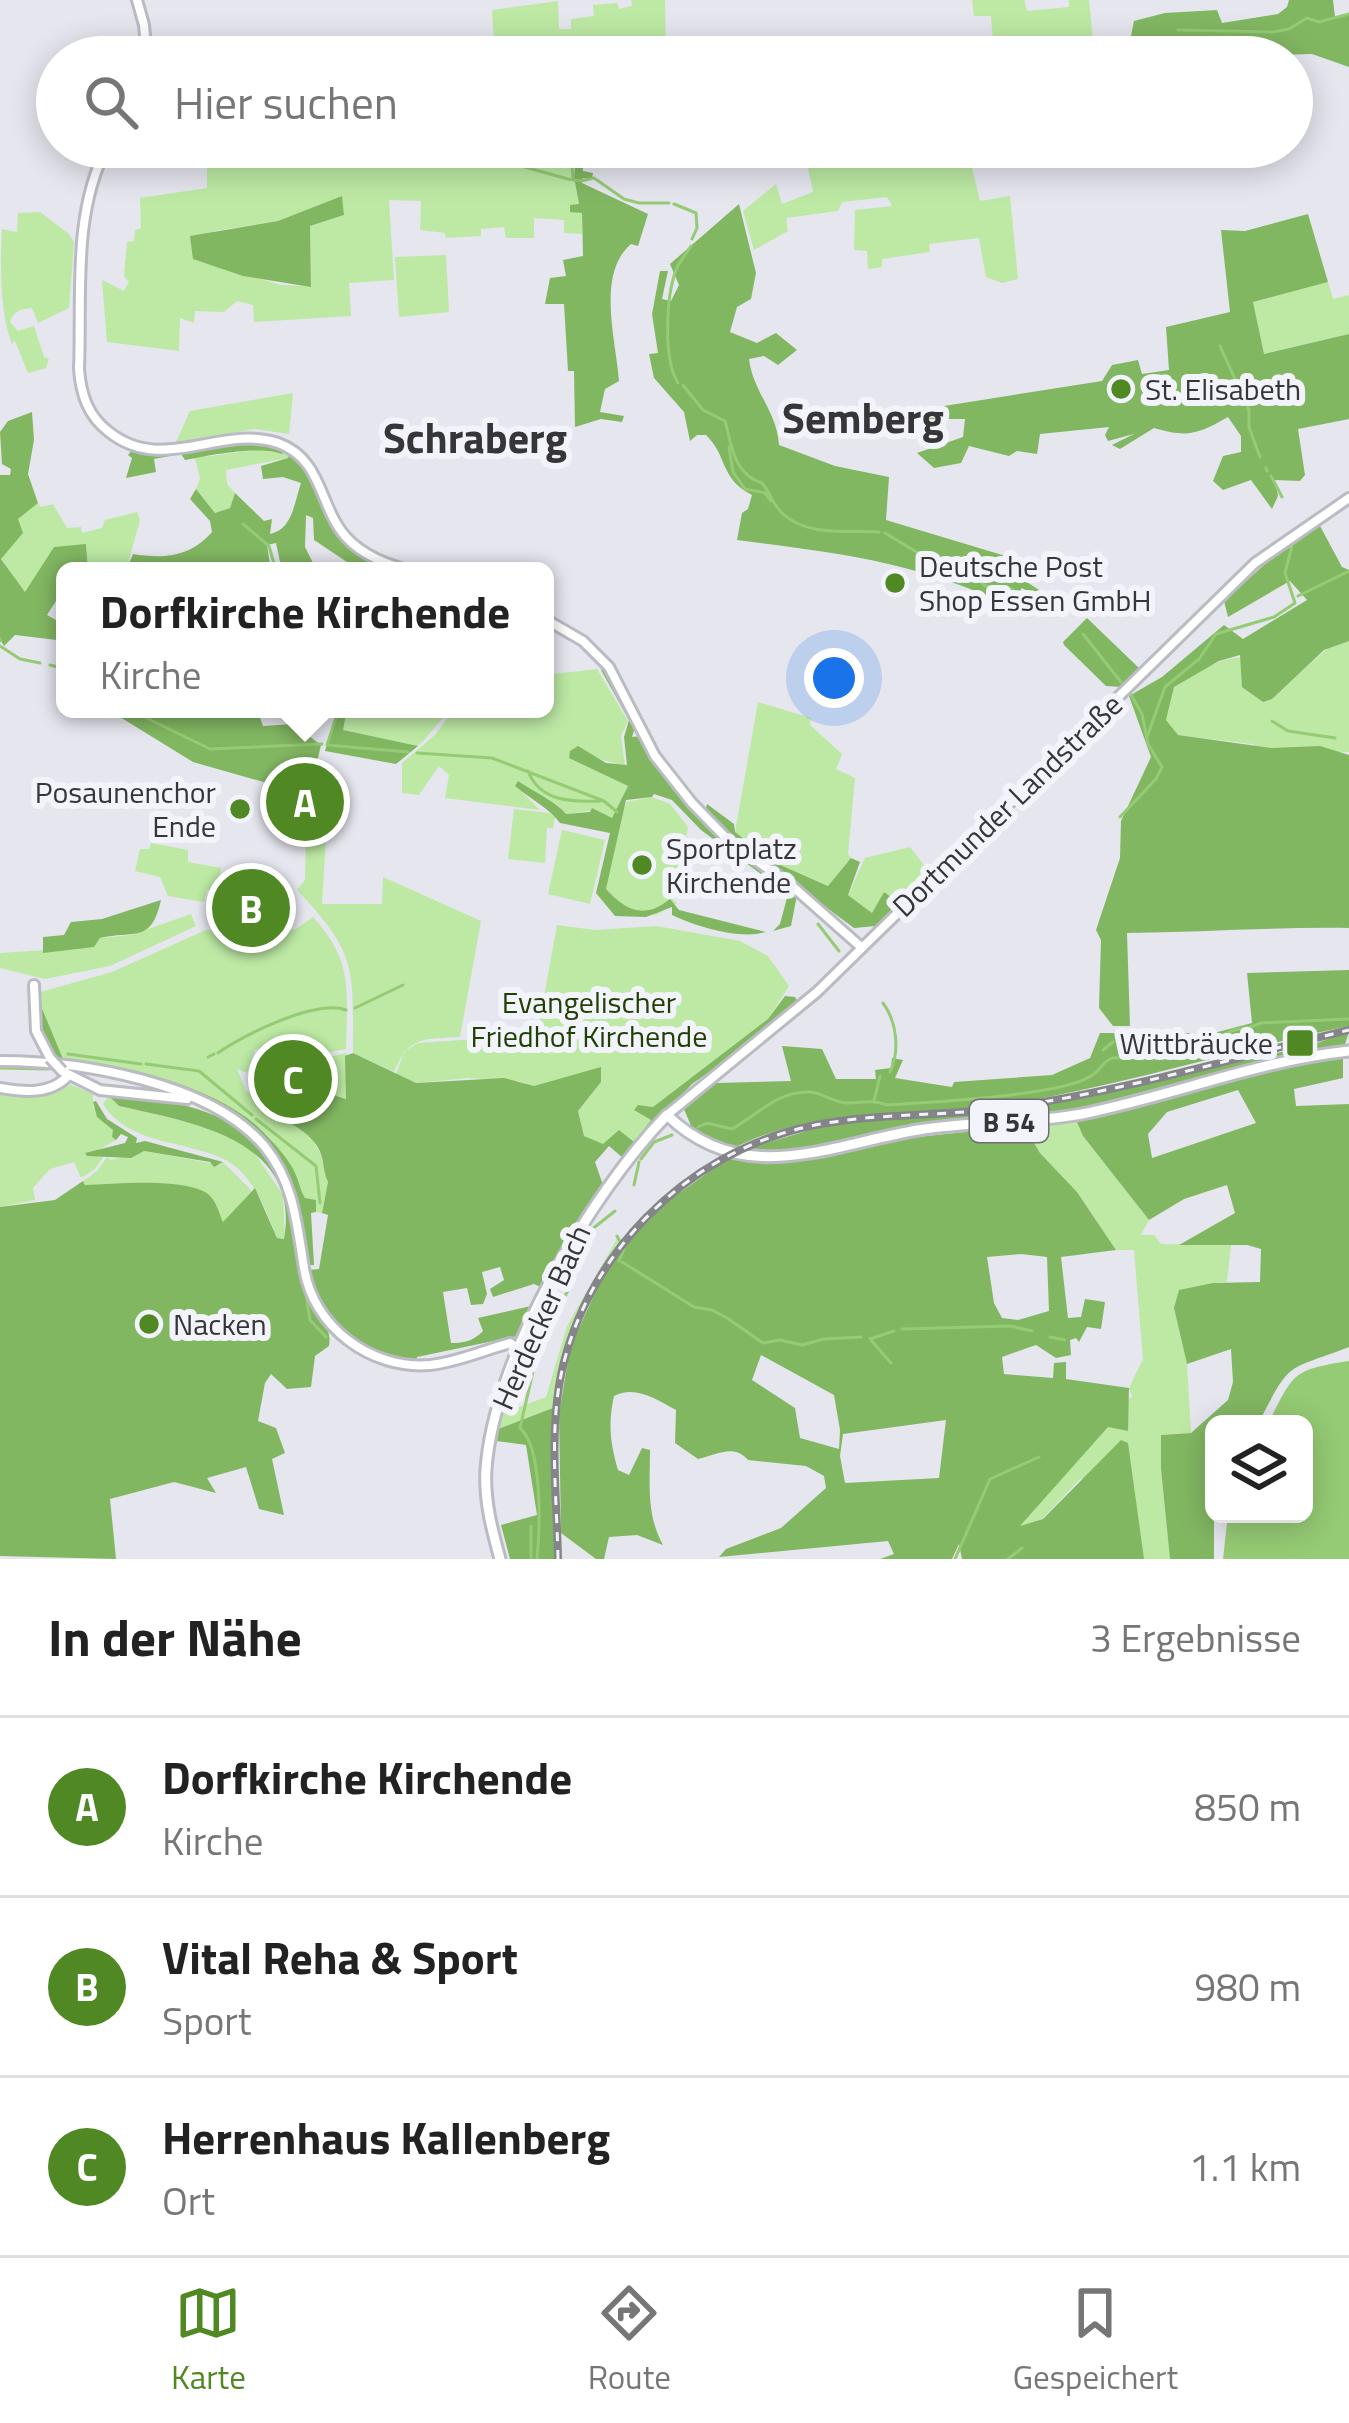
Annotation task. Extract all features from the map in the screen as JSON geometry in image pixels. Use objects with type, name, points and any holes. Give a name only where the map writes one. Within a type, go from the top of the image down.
[{"type":"main road","points":[[136,0],[146,36]]},
{"type":"main road","points":[[97,168],[85,211],[82,395],[109,432],[140,448],[170,452],[246,440],[284,446],[314,472],[349,540],[382,562]]},
{"type":"main road","name":"Dortmunder Landstraße","points":[[667,1115],[775,1030],[1238,578],[1274,547],[1349,498]]},
{"type":"main road","points":[[554,624],[583,641],[609,667],[656,756],[692,803],[728,840],[861,947]]},
{"type":"main road","points":[[842,928],[863,934],[880,929]]},
{"type":"main road","points":[[36,986],[36,1031],[65,1074],[108,1092],[192,1099]]},
{"type":"main road","name":"B 54","points":[[667,1115],[704,1144],[784,1158],[919,1130],[1075,1115],[1271,1063],[1349,1051]]},
{"type":"main road","points":[[0,1061],[98,1070],[192,1099],[237,1122],[278,1166],[299,1226],[308,1285],[319,1308],[344,1337],[378,1358],[416,1365],[494,1348],[520,1350]]},
{"type":"main road","points":[[0,1088],[55,1088],[65,1074]]},
{"type":"main road","name":"Herdecker Bach","points":[[501,1559],[487,1501],[486,1465],[490,1438],[520,1350],[590,1209],[667,1115]]},
{"type":"main road","name":"B 54","points":[[647,1136],[668,1130],[689,1135]]},
{"type":"green space","points":[[631,0],[665,0],[666,36],[494,36],[492,10],[558,1],[559,29],[571,29],[571,19],[594,16],[593,5],[632,6]]},
{"type":"green space","points":[[972,0],[1024,0],[1027,11],[1089,0],[1092,36],[993,36],[991,16],[974,16]]},
{"type":"green space","points":[[207,168],[575,168],[579,205],[570,205],[570,211],[582,212],[582,234],[564,233],[564,220],[534,218],[534,238],[506,238],[504,227],[481,229],[481,236],[446,238],[445,233],[420,230],[421,201],[389,200],[394,280],[349,283],[351,316],[254,322],[253,305],[237,301],[224,312],[195,311],[194,323],[180,318],[179,351],[107,342],[102,280],[124,291],[129,282],[124,276],[127,242],[134,241],[135,230],[141,228],[140,198],[207,188]],"holes":[[[342,197],[344,215],[310,226],[311,286],[281,285],[193,259],[214,231],[278,221]]]},
{"type":"green space","points":[[808,168],[972,168],[980,201],[1010,196],[1018,279],[1002,283],[986,277],[979,238],[929,244],[930,252],[882,259],[882,267],[868,269],[867,251],[854,250],[855,210],[892,206],[887,197],[842,202],[838,211],[786,218],[788,231],[754,250],[743,211],[776,184],[782,204],[813,192]]},
{"type":"green space","points":[[40,212],[74,242],[69,308],[38,323],[32,308],[24,309],[10,322],[18,331],[34,326],[44,357],[49,359],[46,368],[28,373],[5,318],[2,229],[17,232],[18,213]]},
{"type":"green space","points":[[446,255],[449,312],[399,317],[395,257]]},
{"type":"green space","points":[[1328,282],[1333,299],[1349,295],[1349,334],[1263,354],[1253,302]]},
{"type":"green space","points":[[293,393],[289,434],[255,429],[176,442],[190,411]]},
{"type":"green space","points":[[264,449],[290,453],[288,458],[226,470],[227,484],[235,493],[230,508],[215,513],[196,489],[200,478],[195,458]]},
{"type":"green space","points":[[38,503],[41,507],[53,504],[67,528],[81,527],[82,533],[102,528],[105,520],[137,512],[140,520],[128,562],[87,562],[86,544],[64,562],[56,562],[56,568],[25,593],[1,558],[22,534],[17,519]]},
{"type":"green space","points":[[1349,641],[1349,752],[1274,754],[1252,744],[1177,735],[1166,720],[1174,687],[1210,666],[1246,658],[1300,672],[1332,645]]},
{"type":"green space","points":[[597,669],[628,721],[621,736],[625,766],[571,751],[569,757],[628,786],[612,819],[596,810],[566,814],[516,786],[540,810],[445,798],[449,775],[439,766],[419,795],[402,793],[402,763],[447,718],[554,718],[554,674]]},
{"type":"green space","points":[[758,702],[811,718],[810,725],[842,754],[836,769],[855,778],[851,858],[829,886],[776,863],[735,832]]},
{"type":"green space","points":[[345,718],[444,718],[418,746],[342,730]]},
{"type":"green space","name":"Sportplatz Kirchende","points":[[652,797],[670,804],[688,827],[672,899],[677,903],[656,915],[616,916],[596,893],[626,802]]},
{"type":"green space","points":[[514,809],[555,817],[553,828],[547,828],[545,863],[508,859]]},
{"type":"green space","points":[[562,830],[605,840],[590,904],[548,894]]},
{"type":"green space","points":[[306,837],[326,837],[322,904],[382,904],[383,877],[481,921],[460,1037],[419,1042],[405,1052],[394,1072],[353,1053],[348,964],[331,931],[297,890],[305,880]]},
{"type":"green space","points":[[151,843],[188,850],[188,862],[221,868],[217,891],[207,890],[204,902],[168,896],[160,877],[135,871],[140,849],[149,849]]},
{"type":"green space","points":[[910,847],[931,874],[901,904],[884,892],[873,914],[848,895],[865,858]]},
{"type":"green space","points":[[191,914],[196,926],[110,966],[45,979],[0,968],[0,953],[94,947],[100,938],[131,935]]},
{"type":"green space","points":[[313,917],[342,964],[346,1049],[312,1056],[306,1044],[289,1039],[255,1050],[247,1073],[237,1069],[246,1091],[261,1105],[267,1077],[301,1089],[304,1062],[347,1053],[346,1099],[308,1090],[295,1107],[322,1157],[328,1183],[322,1213],[316,1212],[316,1200],[305,1199],[273,1142],[240,1114],[165,1081],[62,1059],[38,1006],[37,993],[112,972],[206,930],[262,935],[296,929]]},
{"type":"green space","name":"Evangelischer Friedhof Kirchende","points":[[557,925],[595,930],[656,926],[740,941],[768,956],[789,986],[768,1019],[653,1107],[639,1105],[635,1110],[651,1120],[634,1142],[603,1145],[584,1136],[578,1111],[601,1082],[533,1086],[468,1078],[415,1083],[396,1074],[404,1052],[418,1043],[537,1035]]},
{"type":"green space","points":[[71,1085],[93,1094],[93,1107],[116,1140],[87,1156],[104,1156],[81,1178],[74,1162],[50,1169],[33,1188],[35,1200],[0,1207],[0,1092],[32,1094]]},
{"type":"green space","points":[[109,1096],[119,1106],[194,1123],[249,1145],[283,1195],[285,1239],[277,1238],[257,1194],[234,1166],[127,1127],[103,1104]]},
{"type":"green space","points":[[1076,1120],[1083,1136],[1149,1220],[1141,1235],[1154,1235],[1161,1244],[1231,1245],[1227,1282],[1213,1283],[1174,1308],[1187,1364],[1191,1433],[1161,1435],[1170,1559],[1144,1559],[1140,1542],[1081,1478],[1042,1519],[1017,1528],[1132,1396],[1129,1388],[1143,1359],[1134,1250],[1116,1250],[1024,1126]]},
{"type":"green space","points":[[144,1151],[223,1162],[252,1191],[223,1223],[203,1191],[177,1185],[85,1185],[83,1181],[107,1157],[111,1160]]},
{"type":"green space","points":[[618,1237],[620,1242],[573,1325],[553,1408],[498,1429],[501,1414],[546,1397],[567,1326]]},
{"type":"shaded area","points":[[1289,0],[1333,0],[1335,17],[1349,15],[1349,67],[1313,54],[1313,36],[1131,36],[1134,21],[1165,13],[1217,10],[1222,23],[1278,14]]},
{"type":"shaded area","points":[[575,168],[593,173],[592,179],[583,178],[582,183],[648,214],[638,246],[631,244],[620,257],[611,290],[619,381],[605,389],[600,412],[624,416],[622,422],[601,419],[575,427],[574,371],[568,371],[564,304],[545,304],[550,278],[566,276],[563,260],[583,256],[582,213],[570,212],[570,205],[579,204]]},
{"type":"shaded area","points":[[342,196],[344,215],[310,226],[311,287],[243,276],[193,259],[190,236],[278,221]]},
{"type":"shaded area","points":[[739,204],[756,273],[751,299],[737,307],[730,332],[757,343],[776,333],[797,350],[778,365],[764,356],[749,359],[779,445],[835,466],[889,477],[886,520],[1022,561],[1018,576],[1054,600],[1050,604],[1022,588],[1008,606],[909,569],[737,540],[742,513],[752,495],[734,481],[706,435],[690,441],[684,412],[654,378],[649,354],[658,353],[652,314],[660,271],[668,271],[662,299],[671,301],[679,285],[670,264]]},
{"type":"shaded area","points":[[1308,214],[1328,282],[1253,302],[1264,354],[1349,334],[1349,419],[1298,429],[1305,475],[1300,481],[1275,480],[1278,496],[1272,509],[1251,480],[1223,490],[1213,481],[1223,456],[1241,452],[1241,436],[1228,417],[1192,433],[1154,428],[1120,449],[1112,445],[1134,434],[1108,441],[1109,427],[1040,434],[1037,454],[1017,451],[1009,456],[969,446],[961,463],[934,468],[917,453],[963,437],[965,419],[902,419],[900,413],[1102,381],[1112,365],[1138,360],[1142,374],[1169,370],[1166,327],[1230,312],[1221,230],[1245,231]]},
{"type":"shaded area","points":[[32,412],[34,440],[28,474],[38,503],[18,519],[23,533],[1,559],[25,592],[54,547],[86,544],[87,562],[56,562],[56,601],[47,615],[56,620],[56,640],[15,635],[4,646],[0,639],[0,475],[10,475],[11,469],[2,464],[0,432],[8,421]]},
{"type":"shaded area","points":[[246,442],[285,450],[282,454],[248,451],[185,460],[181,454],[154,459],[156,472],[126,478],[133,449],[164,454]]},
{"type":"shaded area","points":[[290,453],[311,474],[344,540],[384,562],[347,562],[314,540],[313,518],[306,515],[305,547],[312,562],[280,562],[276,543],[267,545],[270,562],[130,562],[133,554],[176,554],[195,547],[212,532],[210,521],[190,499],[196,489],[215,513],[230,508],[235,493],[264,521],[272,519],[270,534],[278,531],[292,514],[301,483],[283,477],[263,479],[261,466],[288,458]]},
{"type":"shaded area","points":[[1319,524],[1342,567],[1349,570],[1349,641],[1324,650],[1263,702],[1242,687],[1240,655],[1219,661],[1174,687],[1166,720],[1178,735],[1271,748],[1320,746],[1349,755],[1349,928],[1127,933],[1130,1026],[1113,1026],[1099,1008],[1101,940],[1096,930],[1120,858],[1121,821],[1151,757],[1129,696],[1162,677],[1224,625],[1243,639],[1307,600],[1290,581],[1228,617],[1224,601]]},
{"type":"shaded area","points":[[1087,618],[1140,669],[1121,687],[1106,686],[1064,645]]},
{"type":"shaded area","points":[[605,668],[636,724],[632,737],[641,736],[671,784],[730,844],[797,895],[791,926],[773,931],[780,924],[788,894],[701,830],[672,800],[654,794],[626,800],[606,889],[636,910],[652,909],[670,899],[679,910],[766,932],[706,928],[672,915],[672,907],[646,917],[615,916],[596,893],[610,833],[560,823],[515,786],[518,781],[566,814],[592,808],[612,818],[628,786],[569,758],[578,746],[606,763],[627,765],[624,737],[629,720],[601,670]]},
{"type":"shaded area","points":[[122,718],[260,718],[263,726],[293,724],[321,745],[316,767],[293,774],[290,791],[193,762]]},
{"type":"shaded area","points":[[334,718],[345,718],[343,730],[418,746],[396,764],[325,751]]},
{"type":"shaded area","points":[[707,804],[776,863],[828,886],[851,858],[860,862],[848,895],[872,913],[884,892],[901,904],[876,926],[854,928],[738,842],[705,812]]},
{"type":"shaded area","points":[[161,900],[147,929],[100,938],[94,947],[43,953],[43,937],[64,935],[71,922],[102,919]]},
{"type":"shaded area","points":[[1349,970],[1349,1026],[1057,1095],[979,1108],[837,1118],[802,1124],[734,1148],[694,1133],[684,1109],[716,1083],[791,1081],[782,1046],[822,1049],[836,1079],[876,1079],[875,1070],[891,1068],[892,1058],[903,1060],[895,1078],[952,1087],[954,1082],[1052,1075],[1090,1058],[1100,1033],[1214,1033],[1252,1023],[1247,973]]},
{"type":"shaded area","points":[[785,996],[798,1002],[762,1035],[692,1084],[623,1158],[609,1146],[595,1162],[603,1185],[572,1231],[543,1288],[534,1284],[493,1297],[490,1289],[504,1280],[500,1267],[482,1272],[487,1294],[483,1304],[471,1305],[467,1288],[443,1292],[451,1343],[469,1341],[483,1331],[478,1318],[535,1305],[522,1335],[417,1357],[416,1361],[377,1352],[335,1321],[308,1270],[319,1269],[328,1182],[315,1143],[289,1122],[308,1090],[308,1077],[316,1074],[320,1091],[346,1099],[345,1056],[353,1053],[416,1083],[504,1078],[534,1086],[601,1067],[601,1082],[578,1111],[584,1136],[603,1144],[619,1130],[634,1142],[651,1120],[634,1110],[638,1105],[653,1107],[768,1019]]},
{"type":"shaded area","points":[[38,999],[63,1059],[172,1081],[226,1105],[267,1136],[290,1163],[305,1198],[316,1200],[316,1212],[311,1213],[314,1265],[307,1265],[290,1183],[268,1147],[189,1094],[58,1061],[40,1033]]},
{"type":"shaded area","points":[[1349,1032],[1344,1047],[1268,1059],[1077,1109],[907,1126],[795,1151],[745,1149],[828,1125],[1038,1105],[1305,1047]]},
{"type":"shaded area","points":[[1343,1056],[1343,1078],[1294,1089],[1296,1106],[1349,1104],[1349,1347],[1292,1370],[1263,1415],[1211,1415],[1228,1400],[1233,1382],[1231,1349],[1187,1364],[1174,1308],[1179,1290],[1213,1283],[1260,1282],[1261,1249],[1179,1245],[1235,1213],[1227,1185],[1184,1199],[1149,1220],[1083,1136],[1076,1120],[1242,1076]],"holes":[[[1238,1090],[1256,1123],[1152,1158],[1148,1134],[1167,1112]]]},
{"type":"shaded area","points":[[110,1097],[189,1106],[238,1127],[258,1143],[275,1163],[286,1188],[304,1276],[328,1330],[329,1346],[315,1356],[311,1387],[287,1389],[271,1374],[265,1383],[258,1421],[276,1428],[285,1453],[272,1459],[284,1515],[259,1509],[246,1467],[207,1478],[216,1493],[174,1482],[110,1499],[116,1559],[0,1556],[0,1207],[55,1200],[83,1181],[85,1185],[162,1183],[207,1194],[223,1222],[255,1188],[277,1238],[284,1239],[285,1205],[276,1178],[258,1157],[207,1128],[119,1106]]},
{"type":"shaded area","points":[[96,1101],[107,1119],[137,1138],[136,1143],[145,1141],[223,1162],[214,1167],[210,1162],[144,1151],[131,1158],[87,1156],[85,1153],[125,1143],[128,1137],[112,1137],[113,1130],[97,1117]]},
{"type":"shaded area","points":[[1024,1126],[1116,1250],[1061,1257],[1068,1318],[1081,1317],[1085,1299],[1105,1302],[1101,1329],[1087,1327],[1079,1342],[1070,1340],[1071,1355],[1056,1358],[1036,1345],[1002,1357],[1004,1374],[1053,1378],[1054,1363],[1066,1362],[1066,1379],[1129,1388],[1128,1431],[1108,1427],[1020,1526],[1043,1519],[1121,1440],[1128,1443],[1144,1559],[962,1559],[959,1544],[952,1559],[880,1559],[894,1554],[888,1541],[719,1557],[726,1549],[781,1528],[826,1488],[824,1476],[806,1466],[748,1460],[731,1451],[698,1459],[675,1443],[676,1410],[630,1392],[614,1396],[613,1451],[618,1470],[629,1475],[642,1448],[650,1450],[651,1510],[663,1545],[637,1535],[609,1537],[604,1559],[596,1559],[561,1533],[559,1414],[570,1348],[600,1282],[628,1240],[656,1210],[728,1158],[780,1162],[818,1158],[898,1139]],"holes":[[[987,1257],[1047,1257],[1049,1311],[1018,1320],[1002,1318],[994,1303]],[[761,1355],[834,1395],[839,1449],[800,1438],[795,1408],[752,1380]],[[946,1420],[939,1478],[845,1483],[840,1456],[843,1434]]]},
{"type":"shaded area","points":[[1349,1361],[1349,1559],[1223,1559],[1227,1523],[1313,1523],[1313,1415],[1272,1415],[1296,1377],[1316,1367]]},
{"type":"shaded area","points":[[553,1408],[555,1559],[510,1559],[501,1525],[537,1515],[526,1445],[496,1441],[498,1429]]},
{"type":"shaded area","points":[[1205,1421],[1205,1523],[1214,1523],[1214,1559],[1170,1559],[1161,1435],[1191,1433]]},
{"type":"waterway","points":[[1178,30],[1273,32],[1307,18],[1319,22],[1349,14]]},
{"type":"waterway","points":[[528,168],[581,181],[594,178],[624,199],[639,203],[669,203]]},
{"type":"waterway","points":[[572,168],[573,180]]},
{"type":"waterway","points":[[674,204],[696,213],[692,239]]},
{"type":"waterway","points":[[678,383],[670,359],[668,311],[676,270],[691,246]]},
{"type":"waterway","points":[[1220,346],[1249,410],[1249,427],[1260,457]]},
{"type":"waterway","points":[[683,385],[703,410],[725,421],[739,466],[762,483],[783,514],[816,529],[879,532]]},
{"type":"waterway","points":[[729,447],[733,472],[745,489],[765,493],[771,501]]},
{"type":"waterway","points":[[1271,476],[1282,497]]},
{"type":"waterway","points":[[243,524],[269,546],[273,562]]},
{"type":"waterway","points":[[885,533],[938,565],[965,566],[985,586],[1013,589]]},
{"type":"waterway","points":[[1147,737],[1165,687],[1199,659],[1216,634],[1274,617],[1295,603],[1285,573],[1292,546]]},
{"type":"waterway","points":[[1298,596],[1349,571]]},
{"type":"waterway","points":[[1083,634],[1121,682]]},
{"type":"waterway","points":[[0,646],[20,659],[40,663]]},
{"type":"waterway","points":[[50,665],[56,667]]},
{"type":"waterway","points":[[1120,817],[1162,767],[1148,744],[1142,714],[1130,693]]},
{"type":"waterway","points":[[146,718],[210,749],[322,744]]},
{"type":"waterway","points":[[336,718],[327,745],[408,752]]},
{"type":"waterway","points":[[1272,721],[1288,731],[1335,738]]},
{"type":"waterway","points":[[417,753],[492,758],[604,801],[617,812]]},
{"type":"waterway","points":[[528,771],[549,794],[600,801]]},
{"type":"waterway","points":[[818,924],[839,951]]},
{"type":"waterway","points":[[355,1008],[403,985]]},
{"type":"waterway","points":[[883,1003],[895,1037],[890,1072]]},
{"type":"waterway","points":[[218,1053],[299,1014],[346,1010]]},
{"type":"waterway","name":"Herdecker Bach","points":[[698,1127],[707,1123],[732,1129],[778,1099],[798,1093],[815,1093],[843,1103],[887,1105],[1052,1089],[1091,1076],[1112,1058],[1185,1049],[1261,1023],[1349,1019]]},
{"type":"waterway","points":[[1103,1050],[1113,1042]]},
{"type":"waterway","points":[[1123,1048],[1142,1042]]},
{"type":"waterway","points":[[68,1054],[141,1064]]},
{"type":"waterway","points":[[208,1057],[214,1054]]},
{"type":"waterway","points":[[146,1064],[199,1071],[252,1115]]},
{"type":"waterway","points":[[0,1068],[48,1069]]},
{"type":"waterway","points":[[874,1101],[880,1076]]},
{"type":"waterway","points":[[256,1119],[316,1166],[320,1203]]},
{"type":"waterway","name":"Herdecker Bach","points":[[641,1159],[654,1142],[672,1135]]},
{"type":"waterway","name":"Herdecker Bach","points":[[634,1185],[639,1162]]},
{"type":"waterway","name":"Herdecker Bach","points":[[591,1230],[615,1211]]},
{"type":"waterway","points":[[617,1236],[624,1249],[619,1261]]},
{"type":"waterway","points":[[622,1262],[694,1307],[727,1318],[763,1343],[780,1340],[802,1345],[861,1337]]},
{"type":"waterway","name":"Herdecker Bach","points":[[543,1333],[569,1289]]},
{"type":"waterway","points":[[306,1294],[310,1320],[326,1337]]},
{"type":"waterway","points":[[902,1329],[1010,1326],[1032,1331]]},
{"type":"waterway","points":[[891,1363],[870,1339],[894,1331]]},
{"type":"waterway","points":[[1050,1337],[1065,1340]]},
{"type":"waterway","name":"Herdecker Bach","points":[[537,1559],[536,1470],[520,1428],[540,1341]]},
{"type":"waterway","points":[[955,1559],[990,1479],[1039,1457]]},
{"type":"waterway","points":[[531,1526],[531,1559]]},
{"type":"waterway","points":[[1008,1559],[1022,1548]]},
{"type":"railway","points":[[558,1559],[555,1429],[571,1339],[615,1255],[681,1186],[765,1139],[811,1126],[1053,1100],[1349,1030]]},
{"type":"place","name":"St. Elisabeth","points":[[1121,389]]},
{"type":"place","name":"Deutsche Post Shop Essen GmbH","points":[[895,583]]},
{"type":"place","name":"Dorfkirche Kirchende","points":[[305,802]]},
{"type":"place","name":"Posaunenchor Ende","points":[[240,809]]},
{"type":"place","name":"Sportplatz Kirchende","points":[[642,865]]},
{"type":"place","name":"Vital Reha & Sport","points":[[251,908]]},
{"type":"place","name":"Wittbräucke","points":[[1300,1043]]},
{"type":"place","name":"Herrenhaus Kallenberg","points":[[293,1079]]},
{"type":"place","name":"Nacken","points":[[149,1324]]},
{"type":"district","name":"Semberg","points":[[863,417]]},
{"type":"district","name":"Schraberg","points":[[475,437]]}]
